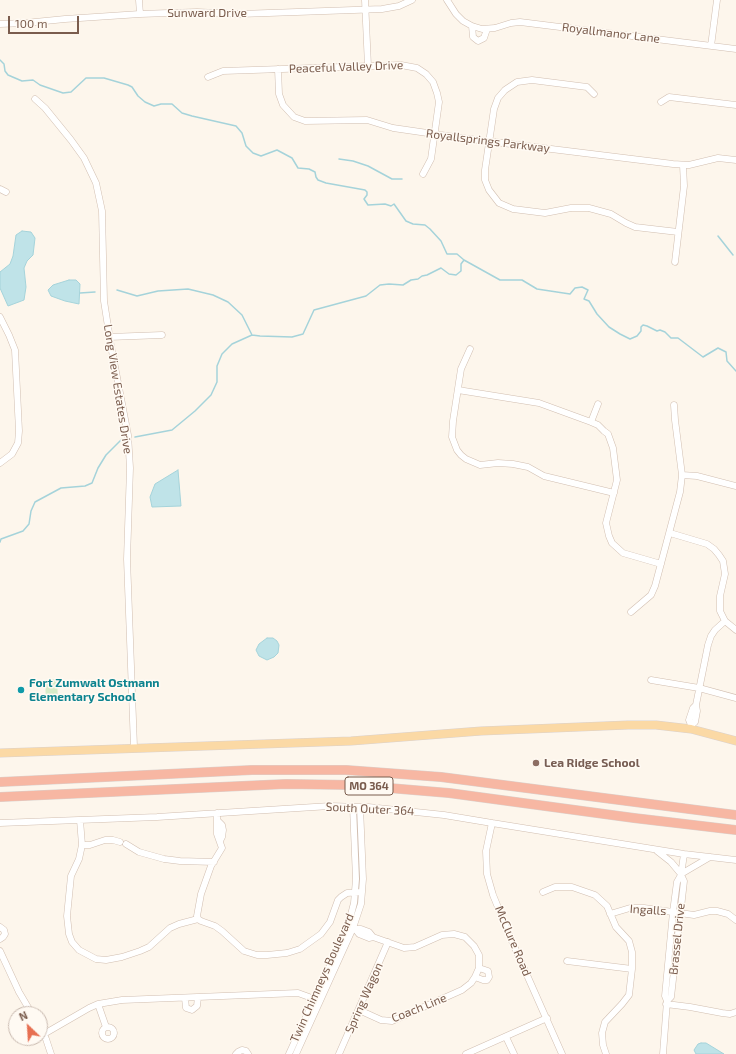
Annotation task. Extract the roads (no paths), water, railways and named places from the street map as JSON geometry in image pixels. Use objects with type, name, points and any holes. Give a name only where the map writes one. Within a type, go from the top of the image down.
[{"type":"highway","name":"MO 364","points":[[0,782],[264,770],[346,770],[441,777],[736,815]]},
{"type":"highway","name":"MO 364","points":[[0,797],[266,785],[353,785],[449,793],[736,830]]},
{"type":"main road","points":[[0,753],[351,741],[480,732],[628,725],[691,727],[736,741]]},
{"type":"street","points":[[139,0],[140,14]]},
{"type":"street","points":[[365,0],[368,66]]},
{"type":"street","name":"Sunward Drive","points":[[0,24],[140,14],[197,12],[240,14],[365,10],[399,6],[412,0]]},
{"type":"street","name":"Royallmanor Lane","points":[[447,0],[458,16],[472,26],[487,29],[520,22],[736,49]]},
{"type":"street","points":[[711,46],[717,0]]},
{"type":"street","name":"Royallmanor Lane","points":[[472,26],[473,37],[478,41],[484,38],[487,29]]},
{"type":"street","name":"Peaceful Valley Drive","points":[[208,78],[223,71],[409,65],[417,68],[427,75],[434,84],[438,96],[438,112],[431,159],[423,174]]},
{"type":"street","name":"Royallsprings Parkway","points":[[278,69],[279,94],[282,102],[289,113],[300,120],[311,122],[367,120],[393,128],[434,134],[683,165],[714,159],[736,160]]},
{"type":"street","points":[[594,94],[587,87],[532,80],[514,83],[505,90],[496,101],[489,141],[485,178],[487,187],[499,203],[513,209],[544,213],[571,208],[589,208],[611,214],[635,227],[678,232]]},
{"type":"street","points":[[662,102],[669,97],[736,105]]},
{"type":"street","name":"Long View Estates Drive","points":[[35,99],[45,108],[78,148],[84,158],[96,183],[102,211],[104,301],[109,337],[128,435],[130,468],[127,559],[134,748]]},
{"type":"street","points":[[675,262],[684,186],[683,165]]},
{"type":"street","points":[[0,189],[6,192]]},
{"type":"street","points":[[486,198],[492,194]]},
{"type":"street","points":[[0,317],[10,335],[15,350],[19,431],[18,443],[12,454],[0,463]]},
{"type":"street","points":[[109,337],[162,335]]},
{"type":"street","points":[[470,349],[461,369],[453,421],[452,438],[457,450],[466,460],[480,465],[498,463],[528,467],[544,476],[614,493]]},
{"type":"street","points":[[458,390],[539,403],[598,425],[608,434],[613,448],[617,480],[606,522],[612,543],[623,552],[661,564]]},
{"type":"street","points":[[591,422],[598,404]]},
{"type":"street","points":[[631,612],[651,594],[655,586],[678,502],[682,475],[674,405]]},
{"type":"street","points":[[682,475],[696,476],[736,486]]},
{"type":"street","points":[[670,533],[707,544],[719,555],[725,574],[719,604],[720,611],[725,621],[736,630]]},
{"type":"street","points":[[691,727],[689,720],[693,708],[696,705],[710,636],[725,621]]},
{"type":"street","points":[[652,680],[699,688],[736,698]]},
{"type":"street","name":"South Outer 364","points":[[0,823],[330,806],[360,808],[368,807],[444,814],[492,824],[656,850],[736,860]]},
{"type":"street","name":"Twin Chimneys Boulevard","points":[[289,1054],[352,928],[361,904],[356,879],[353,807]]},
{"type":"street","name":"Twin Chimneys Boulevard","points":[[359,892],[363,879],[360,808]]},
{"type":"street","points":[[198,919],[198,907],[201,894],[211,866],[222,848],[220,841],[223,830],[222,824],[218,821],[217,813]]},
{"type":"street","points":[[80,820],[82,845],[70,884],[67,926],[72,942],[84,954],[96,959],[106,960],[140,951],[149,947],[170,928],[198,919],[215,926],[238,947],[250,953],[257,955],[287,953],[300,949],[321,934],[330,922],[338,900],[341,897],[347,893],[359,892]]},
{"type":"street","name":"McClure Road","points":[[492,824],[486,851],[487,874],[493,895],[562,1054]]},
{"type":"street","points":[[82,845],[90,846],[105,840],[113,840],[123,843],[139,852],[164,859],[180,862],[214,862]]},
{"type":"street","points":[[656,850],[671,862],[681,874],[710,857]]},
{"type":"street","name":"Brassel Drive","points":[[663,1054],[667,1003],[665,996],[676,913],[677,882],[681,874],[684,854]]},
{"type":"street","points":[[543,892],[555,887],[572,887],[595,894],[607,906],[616,927],[629,941],[632,952],[632,969],[629,994],[605,1022],[602,1033],[603,1045],[606,1054]]},
{"type":"street","name":"Ingalls","points":[[610,914],[630,908],[644,908],[694,915],[717,911],[735,917]]},
{"type":"street","points":[[0,927],[4,930],[5,934],[0,939]]},
{"type":"street","name":"Coach Line","points":[[352,928],[359,934],[369,938],[373,936],[404,948],[415,947],[442,935],[454,934],[465,937],[474,946],[479,955],[479,968],[475,977],[471,983],[462,990],[392,1020],[381,1020],[359,1010]]},
{"type":"street","name":"Spring Wagon","points":[[339,1054],[388,942]]},
{"type":"street","points":[[0,951],[27,1006]]},
{"type":"street","points":[[567,961],[632,969]]},
{"type":"street","name":"Coach Line","points":[[475,977],[487,980],[489,977],[488,971],[479,968]]},
{"type":"street","points":[[48,1032],[98,1004],[122,1000],[298,993],[315,1001]]},
{"type":"street","points":[[185,998],[186,1008],[192,1010],[197,1006],[198,997]]},
{"type":"street","name":"Twin Chimneys Boulevard","points":[[296,1054],[315,1001]]},
{"type":"street","points":[[667,1003],[726,1013],[736,1012]]},
{"type":"street","points":[[98,1004],[106,1027]]},
{"type":"street","points":[[466,1054],[547,1018]]},
{"type":"street","points":[[506,1037],[514,1054]]},
{"type":"street","points":[[236,1054],[242,1050],[246,1051],[248,1054]]},
{"type":"water","points":[[22,231],[31,232],[35,238],[33,255],[27,261],[24,268],[26,287],[24,300],[8,306],[0,288],[0,272],[10,264],[13,256],[16,235]]},
{"type":"water","points":[[69,280],[76,280],[80,284],[79,304],[51,296],[48,290],[53,285]]},
{"type":"water","points":[[178,470],[181,506],[152,507],[150,497],[155,484]]},
{"type":"water","points":[[267,638],[273,638],[279,645],[278,653],[274,657],[267,660],[259,656],[256,650],[259,644]]},
{"type":"water","points":[[706,1043],[724,1054],[696,1054],[694,1050],[698,1044]]},
{"type":"waterway","points":[[0,60],[4,64],[5,71],[8,75],[22,81],[33,80],[40,85],[63,93],[71,92],[86,78],[104,78],[132,87],[138,96],[145,102],[154,106],[161,104],[172,104],[182,113],[236,126],[242,133],[246,146],[253,153],[261,156],[277,150],[292,158],[298,168],[309,169],[315,172],[318,180],[326,183],[365,190],[367,195],[364,199],[368,205],[385,204],[391,206],[394,204],[406,221],[413,224],[425,225],[430,229],[441,241],[447,254],[457,254],[464,260],[500,280],[522,280],[537,289],[570,294],[575,288],[582,287],[588,290],[584,299],[589,301],[597,314],[609,327],[620,334],[630,339],[637,336],[643,325],[657,331],[660,330],[665,332],[671,338],[678,338],[703,357],[718,348],[726,352],[727,361],[736,371]]},
{"type":"waterway","points":[[339,159],[353,161],[368,166],[392,179],[402,179]]},
{"type":"waterway","points":[[718,236],[733,255]]},
{"type":"waterway","points":[[135,437],[172,430],[195,411],[211,395],[217,382],[217,366],[222,354],[232,344],[252,335],[292,337],[303,334],[314,310],[366,296],[380,285],[403,285],[411,280],[418,279],[441,268],[449,274],[456,275],[461,271],[461,264],[464,260]]},
{"type":"waterway","points":[[117,290],[137,296],[158,291],[188,289],[213,295],[228,302],[242,315],[252,335]]},
{"type":"waterway","points":[[80,293],[95,292]]},
{"type":"waterway","points":[[0,542],[1,539],[23,531],[29,524],[31,511],[35,502],[61,488],[85,486],[92,483],[98,468],[106,455],[122,439]]},
{"type":"place","name":"Fort Zumwalt Ostmann Elementary School","points":[[21,690]]},
{"type":"place","name":"Lea Ridge School","points":[[536,763]]}]
